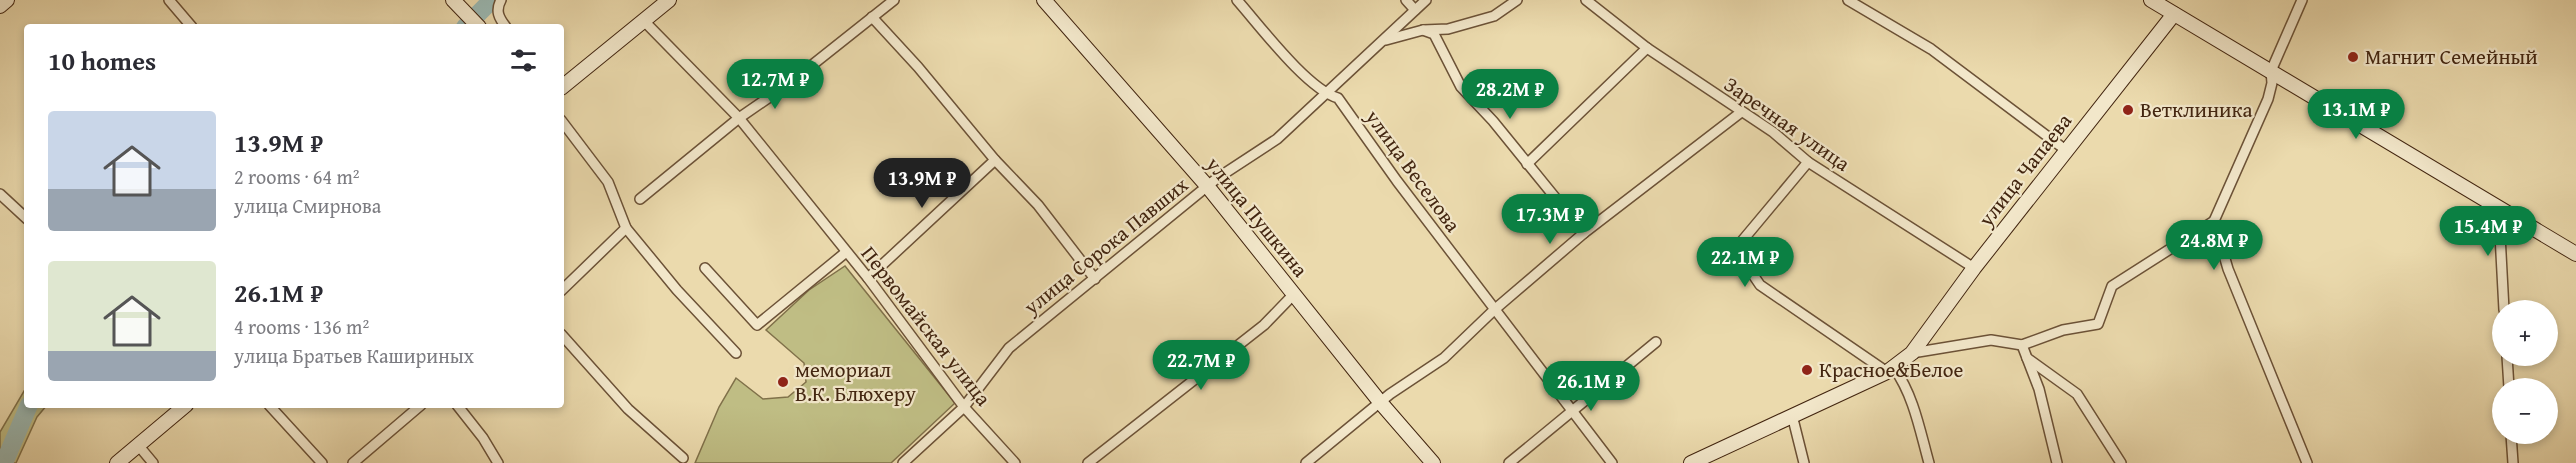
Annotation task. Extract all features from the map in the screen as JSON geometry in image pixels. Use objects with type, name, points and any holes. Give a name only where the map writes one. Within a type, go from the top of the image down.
[{"type":"street","points":[[0,6],[7,0]]},
{"type":"street","points":[[169,0],[189,24]]},
{"type":"street","points":[[501,0],[498,5],[498,16],[504,24]]},
{"type":"street","points":[[564,86],[669,0]]},
{"type":"street","points":[[640,199],[739,118],[787,85],[894,0]]},
{"type":"street","name":"улица Пушкина","points":[[1044,0],[1208,187],[1380,402],[1433,463]]},
{"type":"street","name":"улица Веселова","points":[[1238,0],[1306,78],[1326,94],[1338,98],[1397,181],[1612,463]]},
{"type":"street","points":[[1406,0],[1415,10]]},
{"type":"street","name":"улица Сорока Павших","points":[[903,463],[964,407],[1009,348],[1208,187],[1277,139],[1426,0]]},
{"type":"street","points":[[1383,41],[1423,30],[1448,29],[1494,16],[1517,0]]},
{"type":"street","name":"Заречная улица","points":[[1586,0],[1647,48],[1740,113],[1773,132],[1808,162],[1974,267]]},
{"type":"street","points":[[1848,0],[1931,49],[2067,151]]},
{"type":"street","points":[[2151,0],[2576,254]]},
{"type":"street","points":[[1912,353],[1990,340],[2022,345],[2063,330],[2098,324],[2112,286],[2214,221],[2268,99],[2272,83],[2271,71],[2302,0]]},
{"type":"street","points":[[455,2],[476,24]]},
{"type":"street","name":"улица Чапаева","points":[[1690,463],[1890,370],[1912,353],[1974,267],[2174,14]]},
{"type":"street","points":[[872,17],[1038,205],[1095,279]]},
{"type":"street","name":"Первомайская улица","points":[[644,21],[739,118],[845,253],[868,278],[964,407],[1015,463]]},
{"type":"street","points":[[1423,30],[1434,34],[1461,87],[1494,121],[1584,233]]},
{"type":"street","points":[[1527,164],[1647,48]]},
{"type":"street","points":[[1306,463],[1380,402],[1444,358],[1494,310],[1584,233],[1740,113]]},
{"type":"street","points":[[564,124],[608,182],[626,228],[677,290],[736,353]]},
{"type":"street","points":[[868,278],[996,160]]},
{"type":"street","points":[[1808,162],[1742,241],[1739,254],[1760,285],[1902,380],[1913,404],[1929,463]]},
{"type":"street","points":[[0,194],[24,216]]},
{"type":"street","points":[[2502,209],[2499,216],[2503,300]]},
{"type":"street","points":[[2214,221],[2228,269],[2307,463]]},
{"type":"street","points":[[564,288],[626,228]]},
{"type":"street","points":[[705,267],[757,325],[845,253]]},
{"type":"street","points":[[1088,463],[1264,325],[1293,295]]},
{"type":"street","points":[[564,337],[628,409],[684,458]]},
{"type":"street","points":[[1509,463],[1656,342]]},
{"type":"street","points":[[2022,345],[2039,389],[2056,463]]},
{"type":"street","points":[[2027,358],[2076,394],[2121,463]]},
{"type":"street","points":[[117,463],[182,408]]},
{"type":"street","points":[[272,408],[322,463]]},
{"type":"street","points":[[353,463],[417,408]]},
{"type":"street","points":[[459,408],[483,438],[498,463]]},
{"type":"street","points":[[1792,415],[1804,463]]},
{"type":"street","points":[[2512,444],[2513,463]]},
{"type":"street","points":[[138,445],[153,463]]},
{"type":"shaded area","points":[[845,266],[955,403],[891,463],[695,463],[719,407],[736,378],[763,399],[788,397],[806,382],[804,363],[766,330],[809,290]]},
{"type":"shaded area","points":[[24,391],[24,408],[44,408],[37,417],[16,463],[0,463],[0,432]]},
{"type":"waterway","points":[[468,24],[492,0]]},
{"type":"waterway","points":[[4,463],[28,408]]},
{"type":"place","name":"Магнит Семейный","points":[[2353,57]]},
{"type":"place","name":"Ветклиника","points":[[2128,110]]},
{"type":"place","name":"Красное&Белое","points":[[1807,370]]},
{"type":"place","name":"мемориал В.К. Блюхеру","points":[[783,382]]}]
